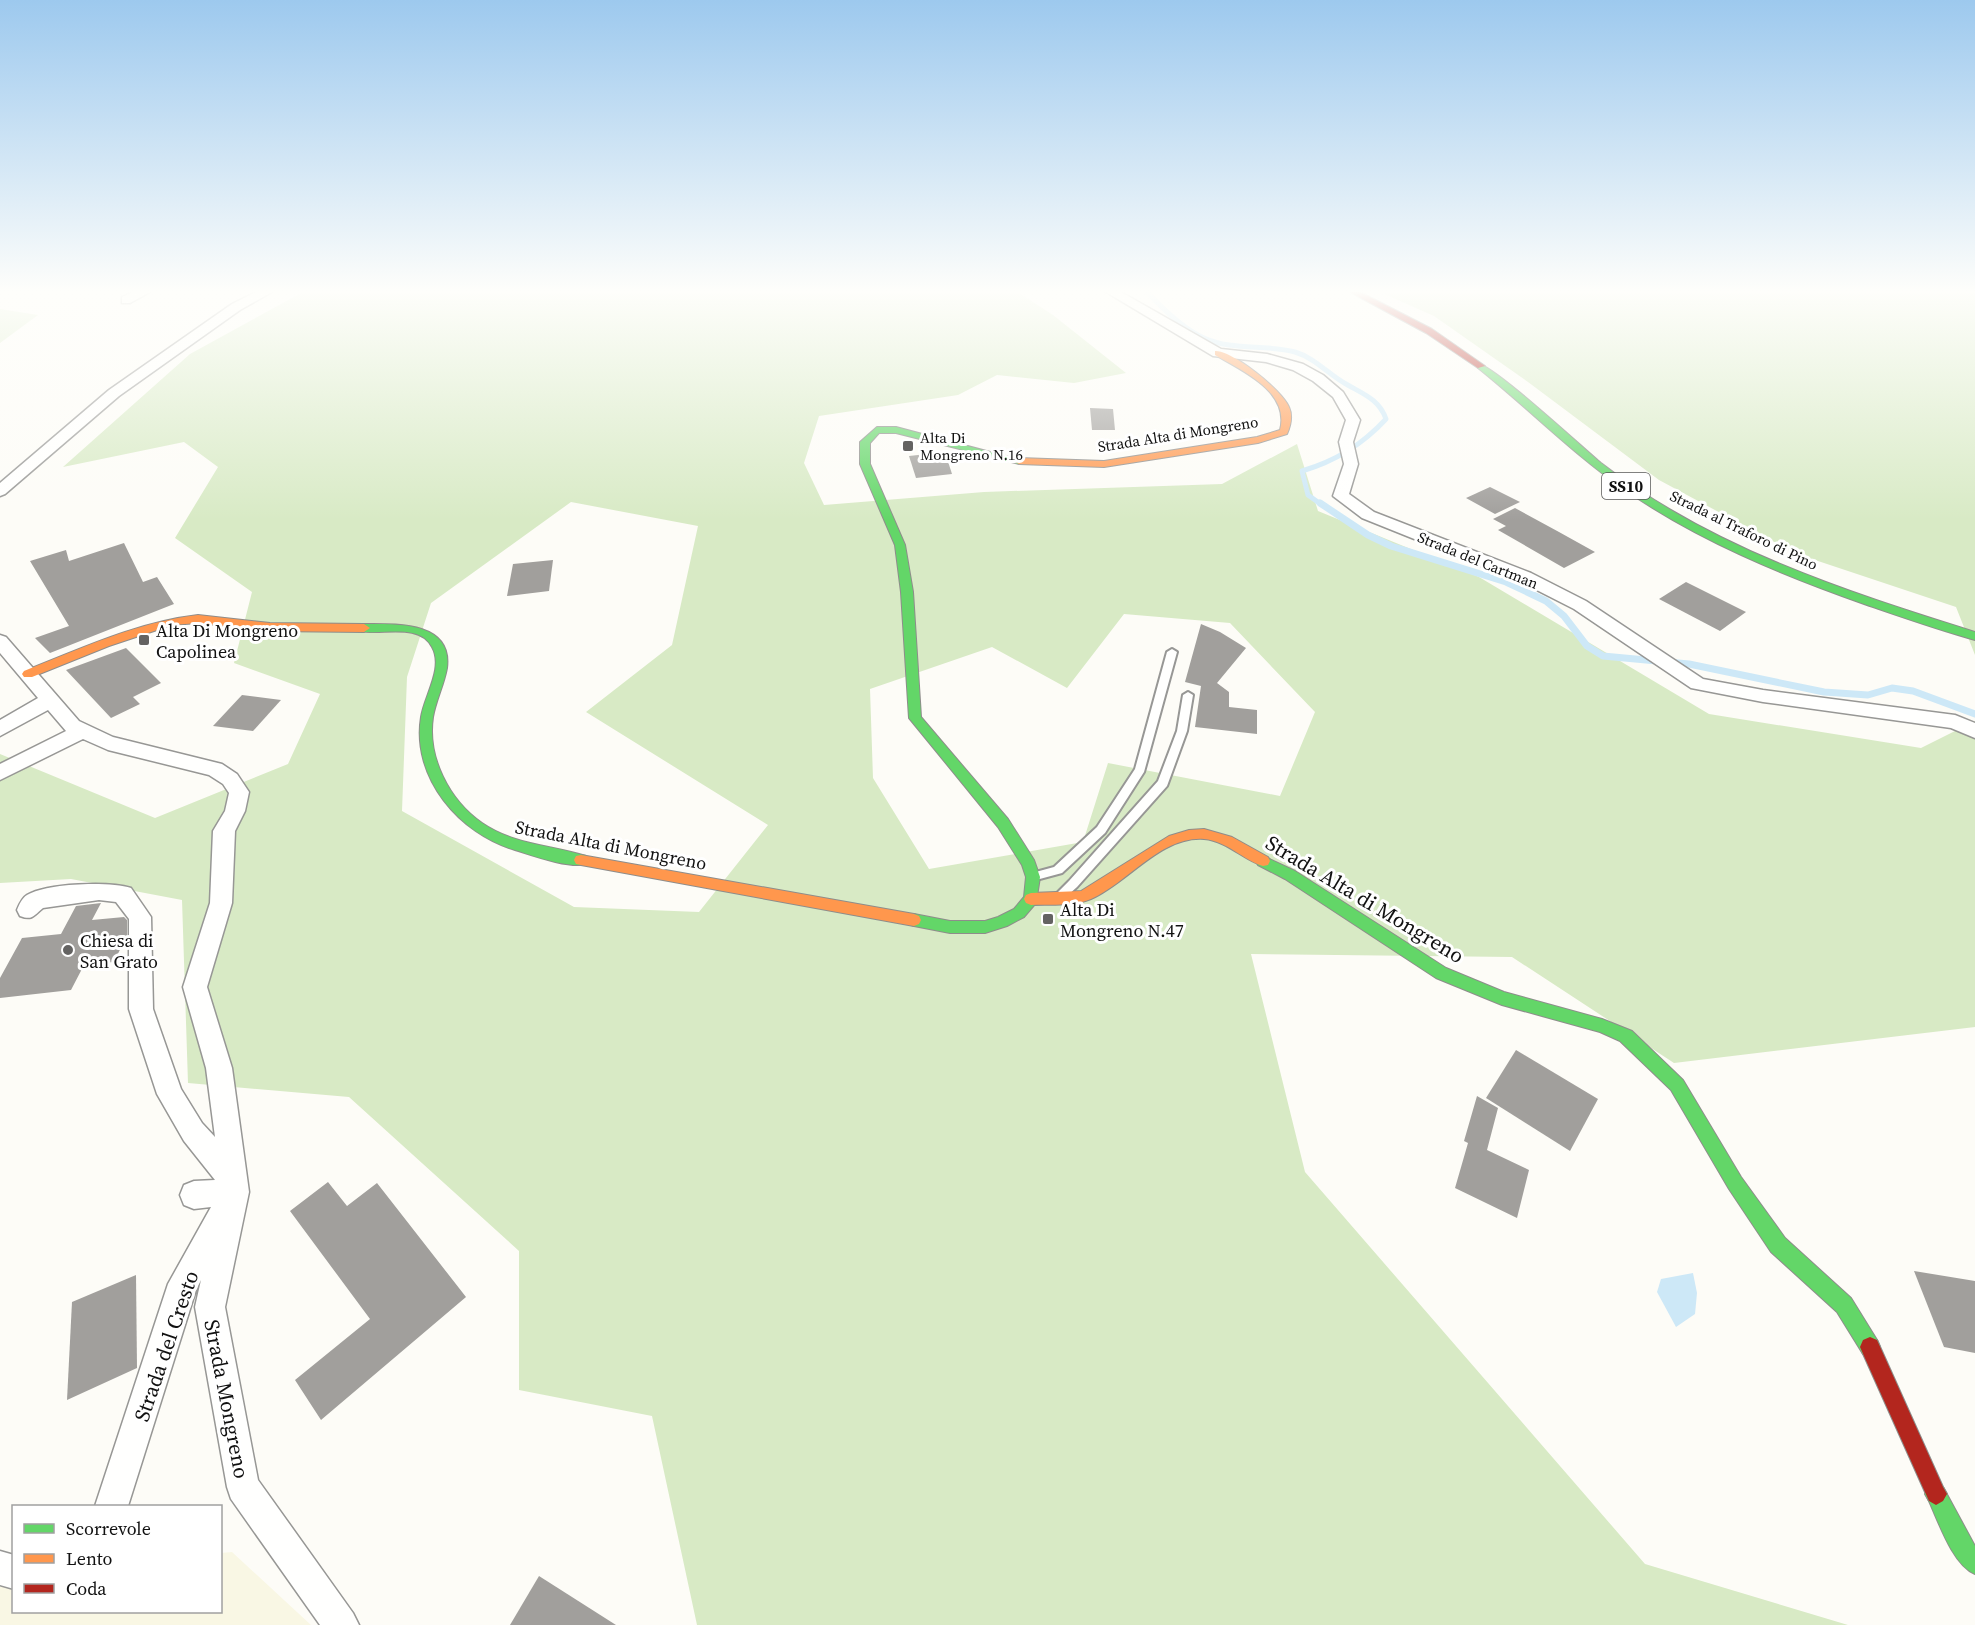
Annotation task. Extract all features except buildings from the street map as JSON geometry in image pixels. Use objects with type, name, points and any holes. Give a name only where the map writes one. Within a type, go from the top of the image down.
[{"type":"street","points":[[0,491],[114,393],[150,368]]},
{"type":"street","name":"Strada Alta di Mongreno","points":[[1033,877],[1029,864],[1003,823],[915,718],[907,592],[900,545],[865,464],[865,442],[877,430],[896,430],[1019,461],[1104,464],[1258,440],[1284,432],[1290,418],[1286,406],[1270,389],[1239,368]]},
{"type":"street","name":"Strada del Cartman","points":[[1300,368],[1318,378],[1338,395],[1353,420],[1346,442],[1351,464],[1341,496],[1368,515],[1525,577],[1580,605],[1698,684],[1955,722],[1975,731]]},
{"type":"street","name":"Strada al Traforo di Pino","points":[[1482,368],[1584,454],[1662,509],[1712,536],[1818,584],[1975,636]]},
{"type":"street","name":"Strada Alta di Mongreno","points":[[28,674],[105,643],[171,622],[198,619],[270,627],[417,630],[429,635],[438,645],[442,659],[425,727],[430,757],[441,789],[457,813],[482,831],[509,844],[548,854],[950,927],[985,927],[1002,922],[1019,913],[1031,899],[1086,896],[1142,858],[1183,836],[1204,834],[1225,840],[1290,875],[1441,973],[1502,998],[1602,1026],[1626,1036],[1677,1085],[1735,1183],[1778,1245],[1844,1305],[1874,1352],[1947,1519],[1964,1551],[1975,1563]]},
{"type":"street","name":"Strada Mongreno","points":[[0,641],[72,726],[108,743],[214,769],[231,779],[239,792],[235,811],[224,831],[221,903],[195,987],[219,1068],[234,1187],[210,1306],[243,1487],[341,1625]]},
{"type":"street","points":[[0,729],[51,700]]},
{"type":"street","points":[[0,773],[82,731]]},
{"type":"street","points":[[1031,899],[1033,877]]},
{"type":"street","points":[[28,910],[33,902],[40,899],[99,891],[123,894],[140,917],[141,1010],[170,1094],[193,1132],[234,1187],[194,1195]]},
{"type":"street","name":"Strada del Cresto","points":[[112,1505],[183,1284],[234,1187]]},
{"type":"lane","points":[[1033,877],[1058,870],[1101,830],[1140,769],[1172,652]]},
{"type":"lane","points":[[1056,899],[1073,884],[1163,783],[1182,731],[1188,695]]},
{"type":"shaded area","points":[[232,1552],[311,1625],[0,1625],[0,1584],[12,1586],[12,1613],[222,1613],[222,1553]]},
{"type":"green space","points":[[174,368],[1119,368],[1126,373],[1074,383],[997,375],[958,395],[819,416],[804,463],[824,505],[984,492],[1222,484],[1297,444],[1318,511],[1479,577],[1709,714],[1921,748],[1975,721],[1975,1027],[1674,1063],[1512,957],[1251,954],[1305,1172],[1645,1564],[1848,1625],[697,1625],[652,1416],[519,1390],[519,1251],[349,1097],[188,1083],[182,900],[71,879],[0,883],[0,754],[155,818],[288,764],[320,694],[234,663],[252,592],[175,538],[218,467],[184,442],[63,467]],"holes":[[[571,502],[698,526],[672,645],[586,712],[768,825],[699,912],[574,907],[402,811],[407,677],[431,603]],[[1124,614],[1230,623],[1315,712],[1280,796],[1108,763],[1083,842],[929,869],[873,778],[870,689],[992,647],[1067,688]]]},
{"type":"green space","points":[[1508,368],[1975,368],[1975,655],[1956,607],[1797,554],[1659,480]]},
{"type":"water","points":[[1693,1273],[1697,1293],[1695,1314],[1676,1327],[1657,1292],[1661,1279]]},
{"type":"waterway","points":[[1322,505],[1308,495],[1302,471],[1348,451],[1368,437],[1386,419],[1379,406],[1370,398],[1323,368]]},
{"type":"waterway","points":[[1320,503],[1368,535],[1391,546],[1506,582],[1546,601],[1564,616],[1587,646],[1603,656],[1689,664],[1824,692],[1868,695],[1892,688],[1913,691],[1975,714]]},
{"type":"traffic: fast","points":[[1483,368],[1610,474],[1669,514],[1752,557],[1796,575],[1840,592],[1975,636]]},
{"type":"traffic: fast","points":[[914,920],[950,927],[985,927],[1002,922],[1019,913],[1031,899],[1033,877],[1029,864],[1003,823],[915,718],[907,592],[900,545],[865,464],[865,442],[877,430],[896,430],[1019,461]]},
{"type":"traffic: fast","points":[[364,628],[410,629],[427,636],[439,648],[441,666],[428,711],[427,743],[435,774],[447,796],[461,813],[495,837],[515,845],[581,860]]},
{"type":"traffic: fast","points":[[1263,861],[1290,875],[1441,973],[1502,998],[1602,1026],[1626,1036],[1677,1085],[1735,1183],[1778,1245],[1844,1305],[1870,1347]]},
{"type":"traffic: fast","points":[[1936,1494],[1964,1550],[1975,1563]]},
{"type":"traffic: slow","points":[[1019,461],[1104,464],[1258,440],[1284,432],[1287,419],[1285,407],[1278,396],[1255,375],[1242,368]]},
{"type":"traffic: slow","points":[[28,674],[105,643],[171,622],[198,619],[270,627],[364,628]]},
{"type":"traffic: slow","points":[[1031,899],[1086,895],[1158,848],[1189,835],[1212,835],[1235,844],[1263,861]]},
{"type":"traffic: slow","points":[[581,860],[914,920]]},
{"type":"traffic: jam","points":[[1870,1347],[1936,1494]]},
{"type":"place","name":"Alta Di Mongreno N.16","points":[[908,446]]},
{"type":"place","name":"Alta Di Mongreno Capolinea","points":[[144,640]]},
{"type":"place","name":"Alta Di Mongreno N.47","points":[[1048,919]]},
{"type":"place","name":"Chiesa di San Grato","points":[[68,950]]}]
